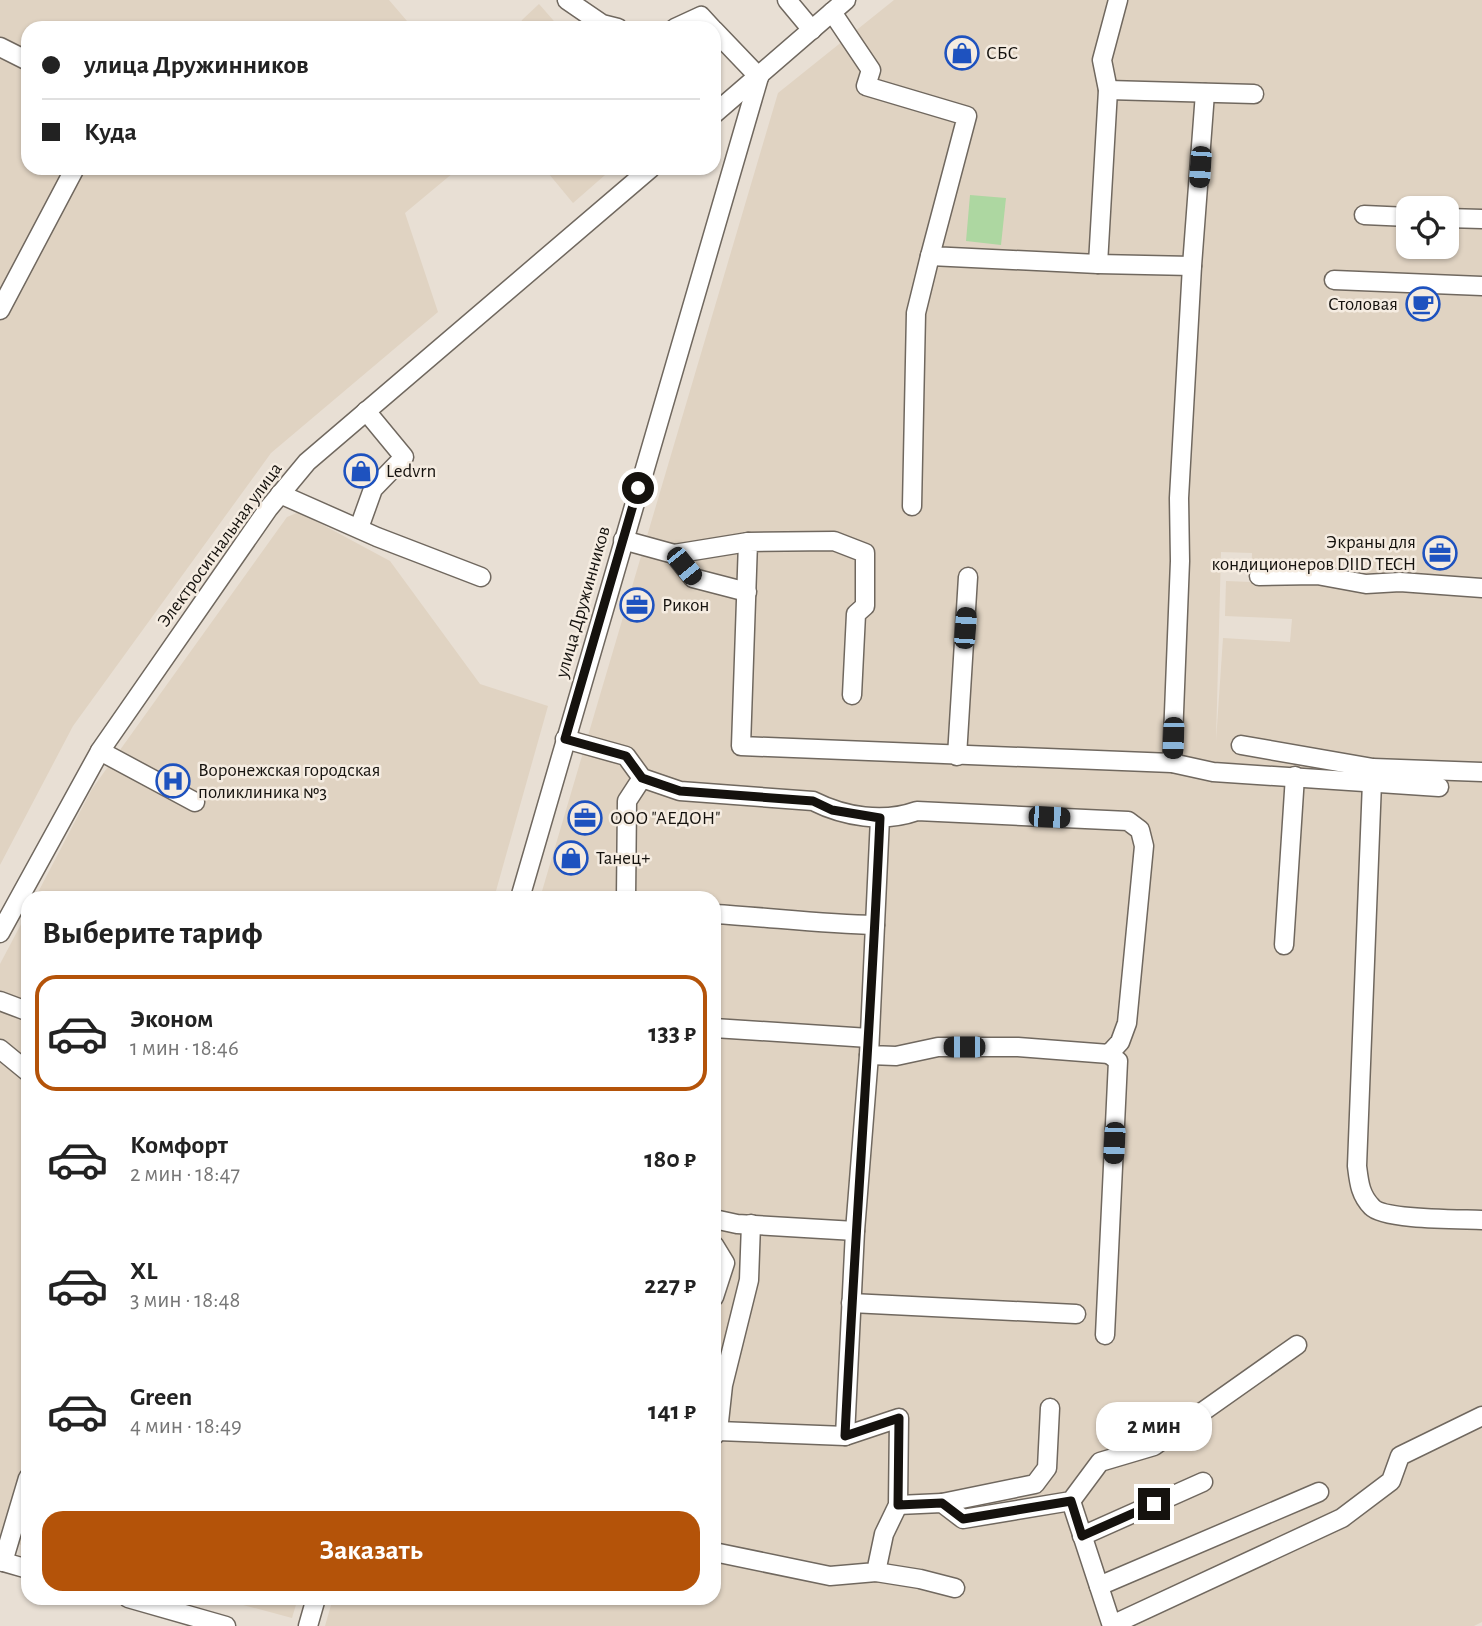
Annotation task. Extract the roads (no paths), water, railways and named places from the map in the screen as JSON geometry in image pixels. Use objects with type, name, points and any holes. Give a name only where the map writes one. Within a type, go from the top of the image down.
[{"type":"street","points":[[567,0],[598,21]]},
{"type":"street","points":[[787,0],[812,30]]},
{"type":"street","points":[[721,108],[846,0]]},
{"type":"street","points":[[1098,264],[1108,90],[1102,60],[1118,0]]},
{"type":"street","points":[[832,12],[871,70],[866,86],[967,116],[916,313],[912,506]]},
{"type":"street","points":[[690,21],[701,16],[706,21]]},
{"type":"street","points":[[721,37],[759,77]]},
{"type":"street","points":[[0,47],[21,58]]},
{"type":"street","name":"улица Дружинников","points":[[522,891],[759,77]]},
{"type":"street","points":[[1108,90],[1254,94]]},
{"type":"street","points":[[1172,763],[1180,498],[1192,266],[1205,93]]},
{"type":"street","points":[[0,310],[71,175]]},
{"type":"street","name":"Электросигнальная улица","points":[[23,891],[100,751],[281,494],[307,462],[643,175]]},
{"type":"street","points":[[1364,215],[1396,216]]},
{"type":"street","points":[[1459,218],[1482,219]]},
{"type":"street","points":[[929,256],[1192,266]]},
{"type":"street","points":[[1334,280],[1482,286]]},
{"type":"street","points":[[359,528],[373,489],[404,457],[366,411]]},
{"type":"street","points":[[281,494],[481,577]]},
{"type":"street","points":[[623,540],[674,554],[748,542],[834,541],[865,553],[865,607],[856,614],[852,695]]},
{"type":"street","points":[[748,542],[741,746],[1172,763],[1213,772],[1439,787]]},
{"type":"street","points":[[674,554],[693,578],[747,592]]},
{"type":"street","points":[[1259,576],[1317,575],[1366,584],[1400,582],[1482,587]]},
{"type":"street","points":[[957,756],[968,577]]},
{"type":"street","points":[[565,739],[626,756],[642,778],[680,791],[813,801],[832,810],[880,818],[900,817],[917,811],[1128,821],[1140,830],[1144,846],[1127,1023],[1120,1042],[1109,1054]]},
{"type":"street","points":[[1241,745],[1373,768],[1482,772]]},
{"type":"street","points":[[100,751],[195,802]]},
{"type":"street","points":[[1284,945],[1296,776]]},
{"type":"street","points":[[626,891],[627,801],[642,778]]},
{"type":"street","points":[[1371,782],[1357,1166],[1361,1192],[1374,1209],[1390,1215],[1482,1220]]},
{"type":"street","points":[[845,1436],[880,818]]},
{"type":"street","name":"Электросигнальная улица","points":[[0,933],[21,895]]},
{"type":"street","points":[[721,914],[794,918],[825,924],[875,925]]},
{"type":"street","points":[[0,1001],[21,1009]]},
{"type":"street","points":[[721,1029],[869,1047],[896,1056],[938,1047],[1018,1047],[1109,1054],[1118,1060],[1105,1335]]},
{"type":"street","points":[[0,1049],[21,1066]]},
{"type":"street","points":[[721,1220],[855,1231]]},
{"type":"street","points":[[721,1399],[749,1280],[751,1224]]},
{"type":"street","points":[[851,1303],[1076,1314]]},
{"type":"street","points":[[942,1503],[963,1519],[1071,1501],[1100,1462],[1154,1446],[1297,1345]]},
{"type":"street","points":[[898,1505],[942,1503],[1035,1484],[1047,1468],[1049,1408]]},
{"type":"street","points":[[1071,1501],[1112,1626],[1342,1518],[1391,1481],[1400,1456],[1482,1416]]},
{"type":"street","points":[[721,1434],[845,1436],[899,1418],[898,1505],[884,1534],[876,1572]]},
{"type":"street","points":[[1082,1536],[1203,1482]]},
{"type":"street","points":[[1099,1586],[1319,1492]]},
{"type":"street","points":[[21,1500],[1,1561],[21,1567]]},
{"type":"street","points":[[721,1553],[830,1576],[876,1572],[954,1588]]},
{"type":"street","points":[[165,1605],[226,1626]]},
{"type":"street","points":[[308,1626],[314,1605]]},
{"type":"place","name":"СБС","points":[[962,53]]},
{"type":"place","name":"Столовая","points":[[1423,304]]},
{"type":"place","name":"Ledvrn","points":[[361,471]]},
{"type":"place","name":"Экраны для кондиционеров DIID TECH","points":[[1440,553]]},
{"type":"place","name":"Рикон","points":[[637,605]]},
{"type":"place","name":"Воронежская городская поликлиника №3","points":[[173,781]]},
{"type":"place","name":"ООО \"АЕДОН\"","points":[[585,818]]},
{"type":"place","name":"Танец+","points":[[571,858]]}]
